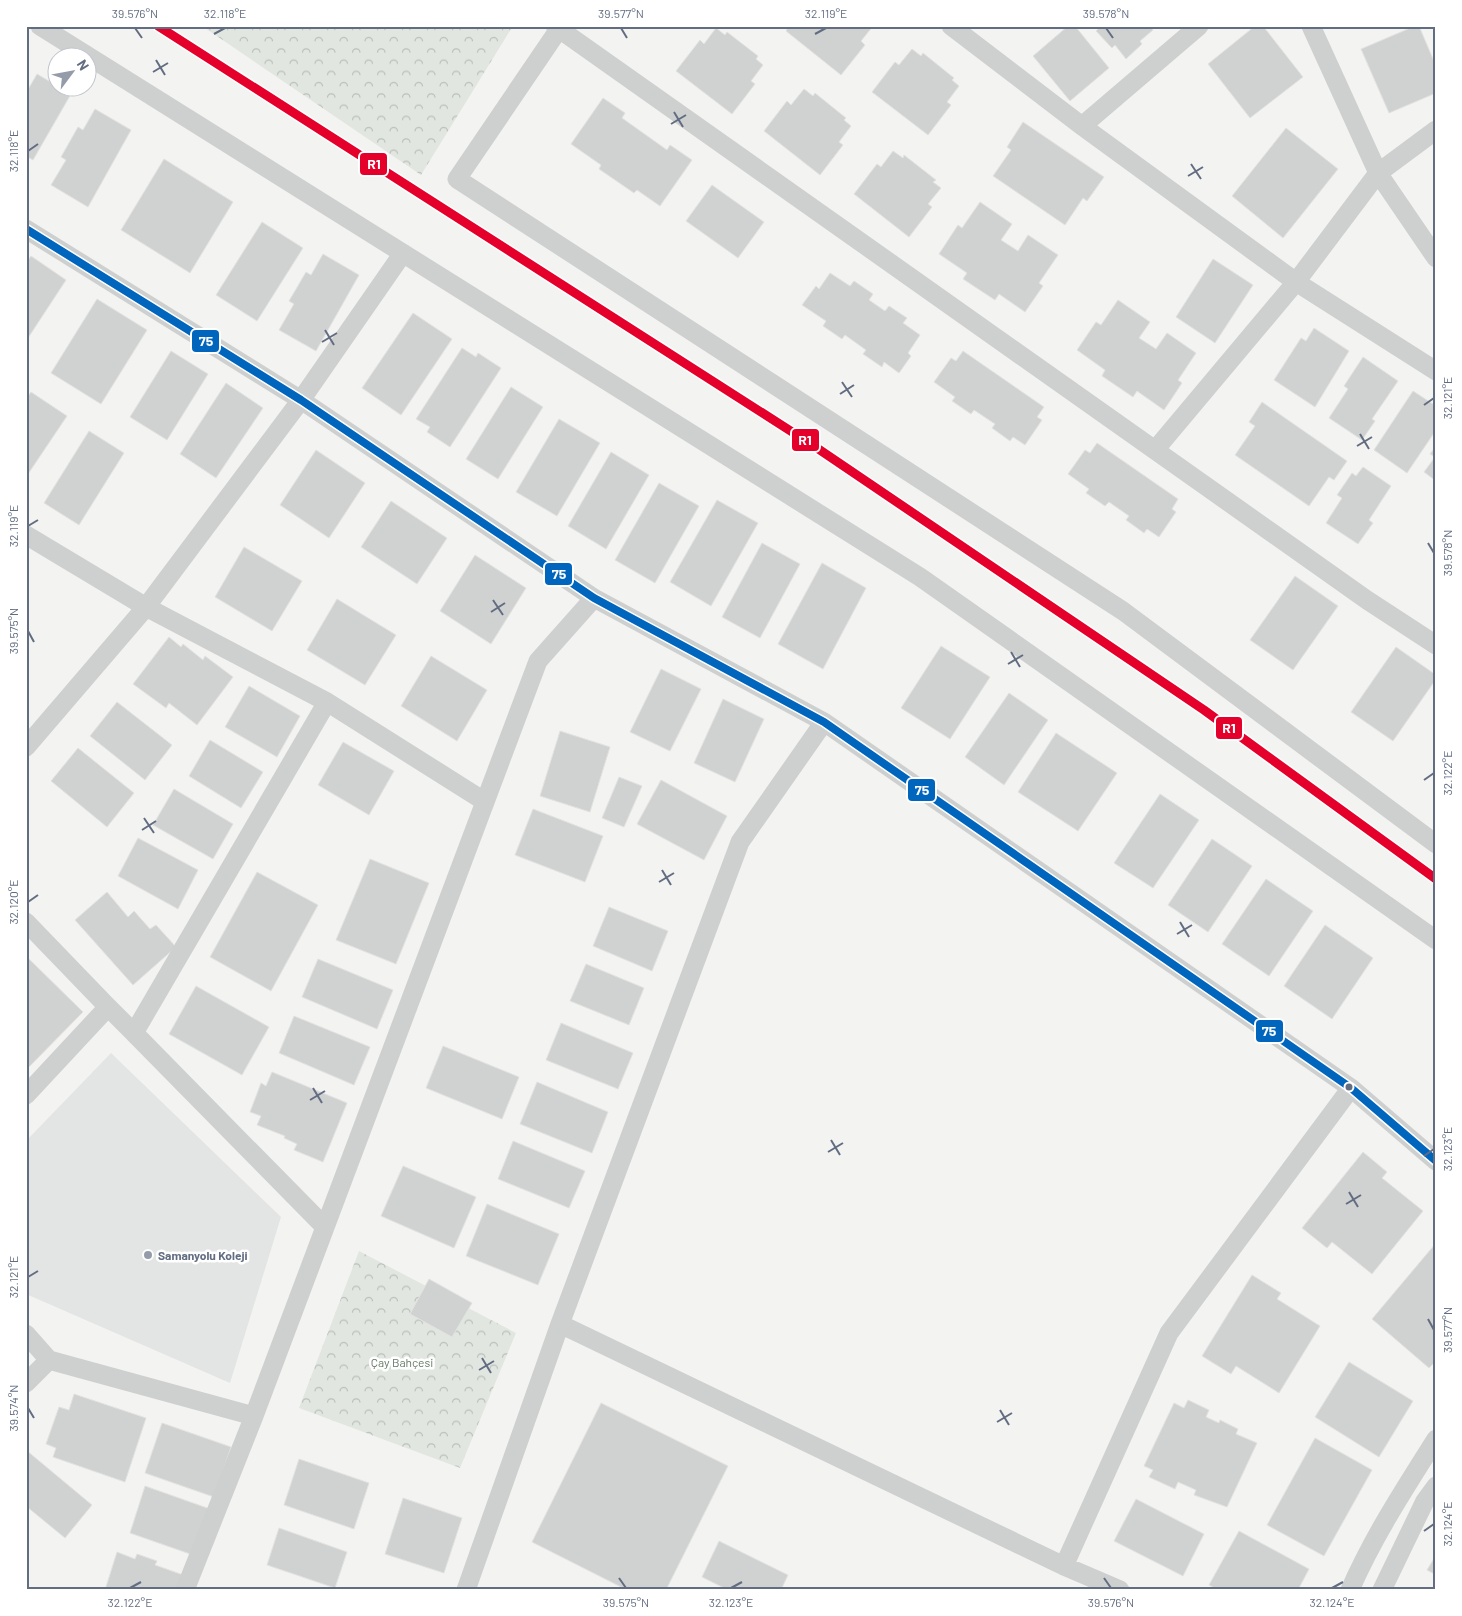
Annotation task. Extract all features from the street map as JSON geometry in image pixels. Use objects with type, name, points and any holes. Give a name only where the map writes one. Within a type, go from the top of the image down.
[{"type":"street","points":[[40,26],[920,577],[1436,940]]},
{"type":"street","points":[[951,26],[1082,126],[1296,282],[1436,371]]},
{"type":"street","points":[[1082,126],[1199,26]]},
{"type":"street","points":[[1311,26],[1378,173],[1436,258]]},
{"type":"street","points":[[1436,645],[1368,600],[558,27],[457,179],[1123,611],[1436,844]]},
{"type":"street","points":[[1155,450],[1296,282],[1378,173],[1436,130]]},
{"type":"street","points":[[26,229],[301,400],[594,598],[824,722],[1351,1088],[1436,1161]]},
{"type":"street","points":[[26,747],[146,607],[301,400],[403,254]]},
{"type":"street","points":[[26,535],[146,607],[327,702],[484,801]]},
{"type":"street","points":[[185,1590],[254,1416],[538,661],[594,598]]},
{"type":"street","points":[[134,1033],[327,702]]},
{"type":"street","points":[[466,1590],[560,1324],[740,842],[824,722]]},
{"type":"street","points":[[26,922],[325,1226]]},
{"type":"street","points":[[26,1095],[108,1007]]},
{"type":"street","points":[[1064,1566],[1169,1333],[1351,1088]]},
{"type":"street","points":[[560,1324],[1064,1566],[1120,1590]]},
{"type":"street","points":[[26,1334],[48,1360],[254,1416]]},
{"type":"street","points":[[26,1383],[48,1360]]},
{"type":"street","points":[[1350,1590],[1359,1570],[1407,1485],[1436,1439]]},
{"type":"street","points":[[1382,1590],[1425,1501],[1436,1486]]},
{"type":"shaded area","name":"Samanyolu Koleji","points":[[111,1053],[281,1217],[230,1383],[26,1294],[26,1141]]},
{"type":"green space","points":[[202,26],[513,26],[421,175]]},
{"type":"green space","name":"Çay Bahçesi","points":[[359,1251],[516,1333],[460,1468],[299,1408]]},
{"type":"building","points":[[789,26],[873,26],[861,41],[865,45],[841,75],[786,31]]},
{"type":"building","points":[[1068,26],[1075,26],[1109,68],[1070,101],[1033,56]]},
{"type":"building","points":[[1097,26],[1150,26],[1153,30],[1140,41],[1142,44],[1126,59],[1115,45],[1112,48],[1096,31],[1099,28]]},
{"type":"building","points":[[1255,26],[1263,26],[1303,77],[1250,118],[1208,64]]},
{"type":"building","points":[[1419,26],[1436,66],[1436,93],[1389,113],[1361,49]]},
{"type":"building","points":[[716,28],[725,35],[727,32],[758,56],[756,59],[763,65],[751,81],[755,84],[732,114],[676,71],[700,40],[704,44]]},
{"type":"building","points":[[912,49],[921,56],[923,53],[954,78],[952,80],[959,86],[947,102],[951,105],[928,135],[872,92],[895,62],[899,65]]},
{"type":"building","points":[[37,74],[48,80],[48,98],[69,98],[33,160],[26,156],[26,93]]},
{"type":"building","points":[[804,89],[813,96],[815,93],[846,118],[844,120],[851,126],[839,142],[843,145],[820,175],[764,131],[787,101],[791,105]]},
{"type":"building","points":[[603,98],[625,113],[622,118],[667,150],[670,145],[692,160],[660,206],[637,190],[634,193],[599,169],[601,165],[571,144]]},
{"type":"building","points":[[95,109],[131,130],[88,207],[51,185],[66,160],[61,157],[78,127],[83,130]]},
{"type":"building","points":[[1023,122],[1104,177],[1087,201],[1083,198],[1065,225],[993,176],[1011,150],[1007,147]]},
{"type":"building","points":[[1286,128],[1338,169],[1283,238],[1232,196]]},
{"type":"building","points":[[893,151],[903,158],[904,155],[936,180],[933,182],[941,188],[928,204],[932,207],[909,237],[854,194],[877,164],[881,167]]},
{"type":"building","points":[[164,159],[233,202],[190,273],[121,230]]},
{"type":"building","points":[[712,185],[764,222],[738,258],[686,221]]},
{"type":"building","points":[[980,202],[1012,224],[1001,240],[1018,251],[1028,235],[1058,255],[1039,283],[1043,286],[1025,312],[999,294],[995,300],[963,279],[967,273],[939,254],[958,225],[962,228]]},
{"type":"building","points":[[262,222],[303,248],[257,321],[216,295]]},
{"type":"building","points":[[323,254],[359,275],[316,351],[279,330],[294,304],[289,301],[306,272],[311,275]]},
{"type":"building","points":[[31,256],[66,280],[26,341],[26,263]]},
{"type":"building","points":[[1213,259],[1253,285],[1215,343],[1176,317]]},
{"type":"building","points":[[830,273],[850,286],[854,281],[873,294],[869,300],[885,311],[889,306],[907,318],[903,323],[920,335],[908,353],[911,356],[899,373],[884,362],[882,367],[863,354],[866,350],[845,335],[842,339],[823,326],[826,321],[802,305],[816,286],[819,289]]},
{"type":"building","points":[[97,299],[147,330],[101,404],[51,373]]},
{"type":"building","points":[[1118,300],[1150,322],[1139,338],[1156,349],[1167,333],[1196,353],[1178,380],[1182,383],[1164,410],[1137,391],[1133,397],[1102,376],[1105,370],[1077,350],[1096,322],[1101,325]]},
{"type":"building","points":[[413,313],[452,339],[401,415],[362,388]]},
{"type":"building","points":[[1314,328],[1349,351],[1315,407],[1274,380],[1301,338],[1306,341]]},
{"type":"building","points":[[462,348],[476,357],[478,353],[501,368],[450,447],[427,432],[430,427],[416,419]]},
{"type":"building","points":[[171,351],[208,374],[167,440],[130,417]]},
{"type":"building","points":[[963,351],[1044,407],[1037,417],[1042,420],[1025,445],[1013,437],[1010,441],[992,428],[995,424],[974,410],[971,414],[952,401],[955,397],[934,382],[951,358],[956,361]]},
{"type":"building","points":[[1363,357],[1398,381],[1372,419],[1375,421],[1362,440],[1329,418],[1348,389],[1344,386]]},
{"type":"building","points":[[226,383],[263,408],[216,478],[180,454]]},
{"type":"building","points":[[511,387],[543,407],[498,479],[466,459]]},
{"type":"building","points":[[1413,391],[1436,406],[1436,430],[1407,473],[1374,450]]},
{"type":"building","points":[[31,392],[67,416],[26,477],[26,399]]},
{"type":"building","points":[[1262,402],[1347,461],[1334,480],[1329,477],[1309,506],[1235,455],[1255,426],[1249,422]]},
{"type":"building","points":[[559,419],[600,443],[557,516],[516,492]]},
{"type":"building","points":[[89,431],[124,453],[79,525],[44,503]]},
{"type":"building","points":[[1097,443],[1178,499],[1172,509],[1176,512],[1159,537],[1147,529],[1144,533],[1126,520],[1129,516],[1109,502],[1105,506],[1086,493],[1089,489],[1068,474],[1085,450],[1090,453]]},
{"type":"building","points":[[1436,446],[1436,481],[1424,472],[1435,457],[1430,454]]},
{"type":"building","points":[[316,450],[365,483],[329,538],[280,505]]},
{"type":"building","points":[[611,452],[649,475],[606,549],[568,526]]},
{"type":"building","points":[[1363,467],[1391,486],[1369,520],[1373,523],[1358,544],[1326,523],[1342,498],[1337,495],[1352,473],[1356,476]]},
{"type":"building","points":[[659,483],[699,506],[655,583],[615,560]]},
{"type":"building","points":[[717,500],[758,523],[711,606],[670,582]]},
{"type":"building","points":[[391,501],[447,538],[417,584],[361,547]]},
{"type":"building","points":[[762,543],[800,564],[760,638],[722,617]]},
{"type":"building","points":[[244,547],[302,581],[272,631],[215,597]]},
{"type":"building","points":[[475,555],[526,588],[491,644],[440,611]]},
{"type":"building","points":[[822,563],[866,588],[823,669],[778,644]]},
{"type":"building","points":[[1295,576],[1338,606],[1293,670],[1250,640]]},
{"type":"building","points":[[337,599],[396,635],[365,685],[307,650]]},
{"type":"building","points":[[169,637],[181,647],[183,644],[203,660],[205,656],[233,677],[197,725],[169,703],[166,708],[133,684]]},
{"type":"building","points":[[941,646],[990,677],[950,739],[901,708]]},
{"type":"building","points":[[1396,647],[1436,675],[1436,679],[1393,741],[1351,712]]},
{"type":"building","points":[[431,656],[487,690],[457,741],[401,706]]},
{"type":"building","points":[[661,669],[701,689],[670,751],[630,732]]},
{"type":"building","points":[[249,686],[300,716],[277,757],[225,727]]},
{"type":"building","points":[[1009,693],[1048,720],[1004,785],[965,757]]},
{"type":"building","points":[[723,699],[764,719],[735,782],[694,763]]},
{"type":"building","points":[[117,702],[172,745],[145,780],[90,736]]},
{"type":"building","points":[[560,731],[610,747],[590,812],[540,796]]},
{"type":"building","points":[[1056,733],[1117,773],[1078,831],[1018,792]]},
{"type":"building","points":[[210,740],[263,772],[241,808],[189,776]]},
{"type":"building","points":[[343,742],[394,771],[369,815],[318,785]]},
{"type":"building","points":[[78,748],[134,793],[107,827],[51,781]]},
{"type":"building","points":[[619,777],[642,786],[624,827],[602,818]]},
{"type":"building","points":[[661,780],[727,816],[704,860],[637,824]]},
{"type":"building","points":[[174,789],[233,824],[213,859],[153,825]]},
{"type":"building","points":[[1160,794],[1199,820],[1153,888],[1114,863]]},
{"type":"building","points":[[533,809],[603,836],[585,882],[515,855]]},
{"type":"building","points":[[138,838],[198,870],[178,909],[118,876]]},
{"type":"building","points":[[1212,839],[1252,866],[1208,932],[1168,905]]},
{"type":"building","points":[[370,859],[429,883],[396,964],[336,940]]},
{"type":"building","points":[[257,872],[318,905],[271,991],[210,957]]},
{"type":"building","points":[[1266,879],[1313,911],[1269,976],[1222,944]]},
{"type":"building","points":[[107,892],[128,917],[134,911],[150,929],[156,925],[176,947],[133,985],[75,920]]},
{"type":"building","points":[[609,907],[668,931],[652,971],[593,946]]},
{"type":"building","points":[[1325,925],[1373,958],[1332,1019],[1284,986]]},
{"type":"building","points":[[26,956],[83,1012],[26,1070]]},
{"type":"building","points":[[318,959],[393,990],[377,1029],[302,997]]},
{"type":"building","points":[[586,964],[644,988],[629,1025],[570,1001]]},
{"type":"building","points":[[196,986],[269,1027],[242,1075],[169,1034]]},
{"type":"building","points":[[294,1016],[370,1047],[354,1085],[279,1053]]},
{"type":"building","points":[[561,1023],[633,1053],[618,1089],[546,1060]]},
{"type":"building","points":[[443,1046],[519,1077],[502,1119],[426,1088]]},
{"type":"building","points":[[272,1072],[347,1103],[323,1162],[294,1150],[297,1144],[284,1138],[285,1136],[257,1125],[261,1116],[250,1112],[261,1083],[266,1086]]},
{"type":"building","points":[[537,1082],[608,1112],[592,1153],[520,1124]]},
{"type":"building","points":[[513,1141],[585,1171],[569,1208],[498,1179]]},
{"type":"building","points":[[1363,1152],[1387,1172],[1382,1178],[1423,1211],[1372,1274],[1332,1242],[1327,1248],[1302,1228]]},
{"type":"building","points":[[403,1166],[476,1197],[454,1248],[381,1216]]},
{"type":"building","points":[[487,1204],[559,1234],[538,1285],[466,1256]]},
{"type":"building","points":[[1436,1243],[1436,1361],[1429,1368],[1372,1319]]},
{"type":"building","points":[[1252,1275],[1281,1293],[1277,1299],[1320,1326],[1279,1393],[1236,1366],[1231,1374],[1202,1356]]},
{"type":"building","points":[[429,1279],[472,1303],[452,1337],[410,1314]]},
{"type":"building","points":[[1349,1362],[1413,1401],[1379,1457],[1315,1417]]},
{"type":"building","points":[[74,1394],[146,1418],[125,1482],[53,1457],[56,1448],[46,1444],[59,1407],[69,1410]]},
{"type":"building","points":[[1188,1400],[1209,1410],[1206,1417],[1219,1423],[1220,1420],[1238,1429],[1236,1434],[1257,1443],[1227,1507],[1194,1495],[1196,1490],[1178,1482],[1175,1489],[1149,1477],[1153,1470],[1144,1466],[1174,1403],[1184,1408]]},
{"type":"building","points":[[601,1403],[728,1466],[666,1590],[627,1590],[532,1542]]},
{"type":"building","points":[[162,1423],[231,1447],[214,1497],[145,1473]]},
{"type":"building","points":[[1315,1438],[1372,1470],[1324,1556],[1267,1525]]},
{"type":"building","points":[[26,1450],[92,1505],[65,1538],[26,1506]]},
{"type":"building","points":[[299,1459],[369,1483],[354,1529],[284,1505]]},
{"type":"building","points":[[145,1486],[210,1509],[193,1555],[130,1533]]},
{"type":"building","points":[[403,1498],[462,1518],[444,1573],[385,1554]]},
{"type":"building","points":[[1136,1499],[1204,1534],[1183,1576],[1114,1541]]},
{"type":"building","points":[[279,1528],[347,1552],[335,1588],[267,1565]]},
{"type":"building","points":[[1239,1531],[1309,1569],[1298,1590],[1218,1590],[1209,1585]]},
{"type":"building","points":[[719,1541],[788,1575],[781,1590],[728,1590],[702,1577]]},
{"type":"building","points":[[117,1552],[135,1559],[137,1554],[157,1561],[155,1565],[186,1576],[182,1590],[105,1590]]},
{"type":"building","points":[[1436,1555],[1436,1575],[1427,1570]]},
{"type":"transit line","name":"R1","points":[[158,26],[814,446],[1204,710],[1436,879]]},
{"type":"transit line","name":"75","points":[[26,229],[301,400],[594,598],[824,722],[1351,1088],[1436,1161]]},
{"type":"place","name":"Samanyolu Koleji","points":[[148,1255]]}]
